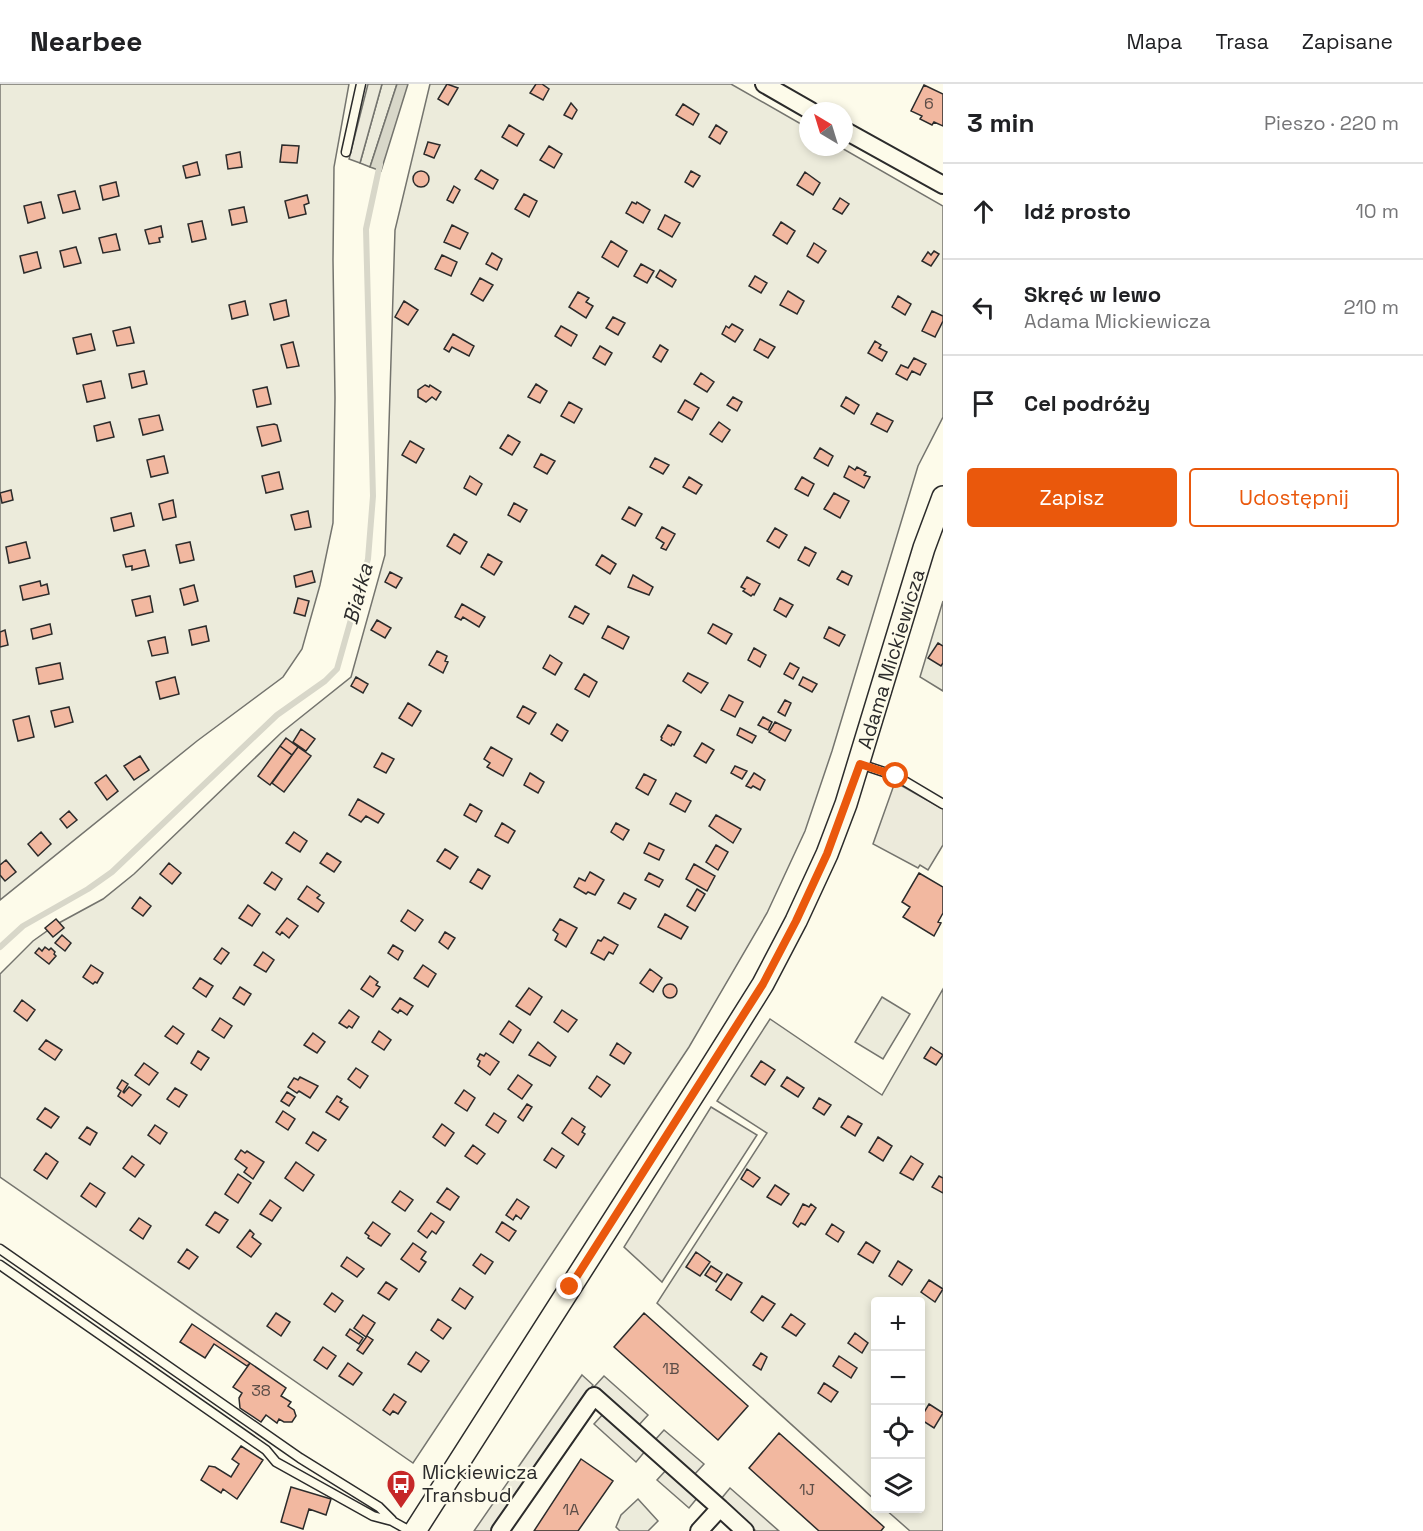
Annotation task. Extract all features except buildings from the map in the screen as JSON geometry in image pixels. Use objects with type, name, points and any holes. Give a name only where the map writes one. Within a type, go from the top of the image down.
[{"type":"street","points":[[764,84],[799,104]]},
{"type":"street","points":[[853,135],[943,186]]},
{"type":"street","name":"Adama Mickiewicza","points":[[415,1531],[763,984],[796,921],[827,854],[860,764],[924,548],[943,497]]},
{"type":"street","points":[[500,1531],[594,1396],[745,1531]]},
{"type":"street","points":[[699,1531],[720,1508]]},
{"type":"lane","points":[[346,152],[361,84]]},
{"type":"lane","points":[[860,764],[896,776],[943,804]]},
{"type":"lane","points":[[0,1249],[300,1458],[379,1507],[392,1521]]},
{"type":"lane","points":[[0,1266],[266,1450],[276,1462],[373,1516],[392,1521],[410,1531]]},
{"type":"shaded area","points":[[0,84],[349,84],[334,167],[333,523],[320,585],[302,649],[283,677],[197,741],[0,900]]},
{"type":"shaded area","points":[[368,84],[382,84],[360,163],[349,159]]},
{"type":"shaded area","points":[[382,84],[397,84],[370,167],[360,163]]},
{"type":"shaded area","points":[[397,84],[408,84],[381,171],[370,167]]},
{"type":"shaded area","points":[[430,84],[731,84],[799,123],[799,156],[853,154],[943,206],[943,417],[918,466],[832,751],[805,831],[767,913],[689,1047],[413,1463],[0,1177],[0,974],[33,941],[57,924],[103,899],[134,874],[281,733],[351,677],[385,555],[395,230]]},
{"type":"shaded area","points":[[943,601],[943,691],[920,677]]},
{"type":"shaded area","points":[[895,782],[943,809],[943,845],[928,870],[920,865],[918,868],[873,844]]},
{"type":"shaded area","points":[[943,989],[943,1531],[910,1531],[890,1513],[925,1513],[925,1297],[871,1297],[871,1496],[657,1303],[767,1133],[717,1101],[770,1019],[882,1095]]},
{"type":"shaded area","points":[[882,997],[910,1014],[883,1059],[855,1042]]},
{"type":"shaded area","points":[[711,1107],[757,1135],[662,1282],[624,1247]]},
{"type":"shaded area","points":[[582,1375],[593,1385],[492,1531],[474,1531]]},
{"type":"shaded area","points":[[604,1376],[648,1415],[638,1426],[594,1387]]},
{"type":"shaded area","points":[[604,1413],[646,1450],[636,1462],[594,1424]]},
{"type":"shaded area","points":[[664,1430],[704,1464],[694,1475],[655,1440]]},
{"type":"shaded area","points":[[667,1469],[698,1497],[689,1508],[657,1480]]},
{"type":"shaded area","points":[[730,1488],[779,1531],[756,1531],[721,1499]]},
{"type":"shaded area","points":[[638,1499],[658,1521],[648,1531],[620,1531],[616,1527],[621,1515]]},
{"type":"waterway","name":"Białka","points":[[0,947],[23,926],[88,889],[112,872],[277,715],[325,681],[337,669],[368,559],[373,496],[366,229],[380,164]]},
{"type":"place","name":"Mickiewicza Transbud","points":[[401,1510]]},
{"type":"route","points":[[570,1287],[763,984],[827,854],[860,764],[896,776]]}]
